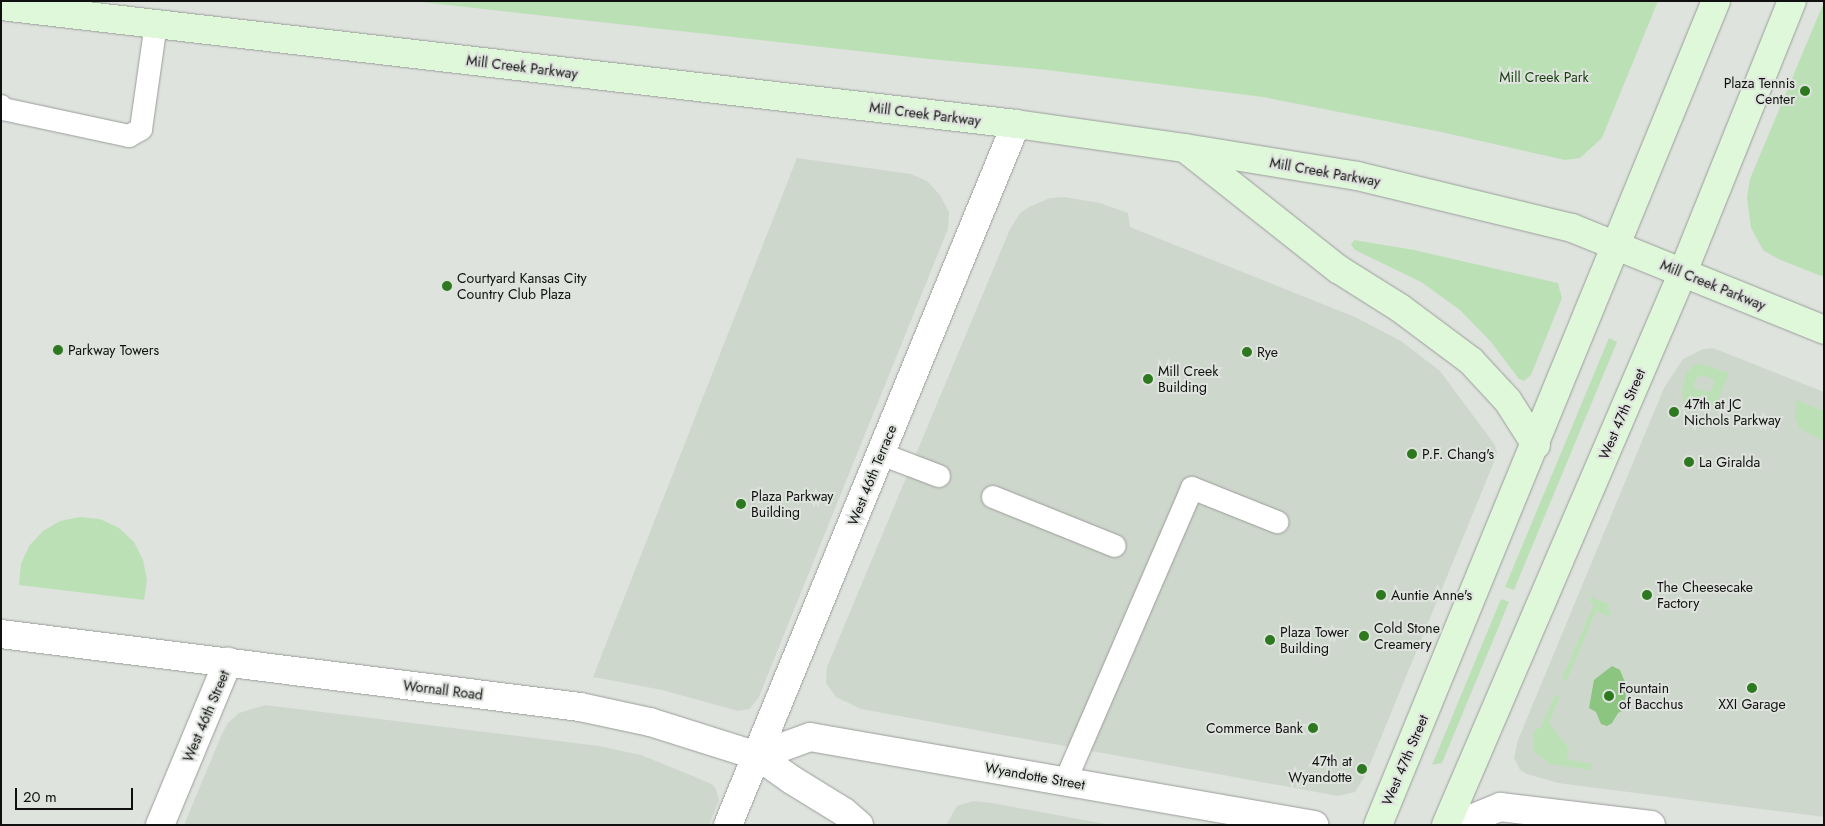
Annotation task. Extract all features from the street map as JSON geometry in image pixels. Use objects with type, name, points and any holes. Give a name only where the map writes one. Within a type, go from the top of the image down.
[{"type":"main road","name":"West 47th Street","points":[[1378,825],[1536,445],[1716,1]]},
{"type":"main road","name":"West 47th Street","points":[[1446,825],[1682,272],[1792,1]]},
{"type":"main road","name":"Mill Creek Parkway","points":[[1,6],[1016,124],[1185,148],[1357,176],[1572,228],[1824,330]]},
{"type":"main road","points":[[1185,148],[1338,269],[1438,334],[1471,361],[1508,401],[1536,445]]},
{"type":"street","name":"West 46th Terrace","points":[[728,825],[758,756],[1016,124]]},
{"type":"street","name":"Wornall Road","points":[[1,634],[580,707],[650,722],[758,756],[792,780],[844,812],[859,825]]},
{"type":"street","name":"West 46th Street","points":[[160,825],[228,662]]},
{"type":"street","name":"Wyandotte Street","points":[[758,756],[810,737],[1314,825]]},
{"type":"street","points":[[1456,825],[1500,807],[1651,825]]},
{"type":"lane","points":[[1,106],[3,109],[129,136],[141,129],[156,24]]},
{"type":"lane","points":[[881,454],[939,476]]},
{"type":"lane","points":[[1066,782],[1192,488],[1277,522]]},
{"type":"lane","points":[[993,497],[1115,546]]},
{"type":"shaded area","name":"Plaza Parkway Building","points":[[797,158],[911,174],[927,181],[940,195],[949,212],[948,229],[758,699],[749,709],[738,711],[662,690],[593,677]]},
{"type":"shaded area","points":[[1064,197],[1100,203],[1128,213],[1130,227],[1355,317],[1401,341],[1440,371],[1495,445],[1497,453],[1494,462],[1366,774],[1355,792],[1338,796],[861,709],[836,697],[826,683],[827,667],[1010,229],[1020,213],[1029,207],[1050,198]]},
{"type":"shaded area","points":[[1713,348],[1824,392],[1824,817],[1558,783],[1527,774],[1520,770],[1514,758],[1518,740],[1664,388],[1683,359],[1703,349]]},
{"type":"shaded area","points":[[1612,666],[1620,670],[1627,683],[1624,710],[1618,713],[1612,723],[1607,726],[1601,724],[1596,712],[1589,708],[1594,680]]},
{"type":"shaded area","points":[[265,705],[599,746],[641,755],[713,785],[719,800],[709,825],[184,825],[228,723],[239,713]]},
{"type":"shaded area","points":[[973,801],[1111,825],[946,825],[957,806]]},
{"type":"green space","name":"Mill Creek Park","points":[[412,1],[1658,1],[1602,138],[1580,158],[1565,160],[1441,132],[1263,97],[1047,70],[929,59]]},
{"type":"green space","name":"Plaza Tennis Center","points":[[1824,2],[1824,277],[1778,259],[1763,250],[1751,228],[1747,197],[1750,179]]},
{"type":"green space","points":[[1354,240],[1414,250],[1558,283],[1562,298],[1531,375],[1524,381],[1519,379],[1491,342],[1460,310],[1421,282],[1355,250],[1351,245]]},
{"type":"green space","points":[[1609,338],[1617,342],[1514,590],[1505,587]]},
{"type":"green space","points":[[1701,364],[1729,373],[1716,406],[1698,400],[1683,401],[1682,389],[1687,372],[1695,365]],"holes":[[[1701,375],[1715,380],[1711,392],[1699,390],[1693,386],[1698,376]]]},
{"type":"green space","points":[[1796,400],[1824,411],[1824,441],[1800,429],[1795,418]]},
{"type":"green space","points":[[80,517],[100,519],[119,528],[134,542],[143,560],[147,580],[144,600],[19,585],[21,564],[29,546],[43,531],[60,521]]},
{"type":"green space","points":[[1591,597],[1610,605],[1607,609],[1611,611],[1609,616],[1596,611],[1567,680],[1562,679],[1594,604],[1590,602]]},
{"type":"green space","points":[[1501,599],[1509,602],[1442,763],[1432,765]]},
{"type":"green space","points":[[1555,695],[1560,696],[1549,723],[1569,749],[1567,759],[1592,764],[1591,770],[1550,764],[1534,752],[1533,735],[1536,728],[1540,729]]},
{"type":"place","name":"Plaza Tennis Center","points":[[1805,91]]},
{"type":"place","name":"Courtyard Kansas City Country Club Plaza","points":[[447,286]]},
{"type":"place","name":"Parkway Towers","points":[[58,350]]},
{"type":"place","name":"Rye","points":[[1247,352]]},
{"type":"place","name":"Mill Creek Building","points":[[1148,379]]},
{"type":"place","name":"47th at JC Nichols Parkway","points":[[1674,412]]},
{"type":"place","name":"P.F. Chang's","points":[[1412,454]]},
{"type":"place","name":"La Giralda","points":[[1689,462]]},
{"type":"place","name":"Plaza Parkway Building","points":[[741,504]]},
{"type":"place","name":"Auntie Anne's","points":[[1381,595]]},
{"type":"place","name":"The Cheesecake Factory","points":[[1647,595]]},
{"type":"place","name":"Cold Stone Creamery","points":[[1364,636]]},
{"type":"place","name":"Plaza Tower Building","points":[[1270,640]]},
{"type":"place","name":"XXI Garage","points":[[1752,688]]},
{"type":"place","name":"Fountain of Bacchus","points":[[1609,696]]},
{"type":"place","name":"Commerce Bank","points":[[1313,728]]},
{"type":"place","name":"47th at Wyandotte","points":[[1362,769]]}]
